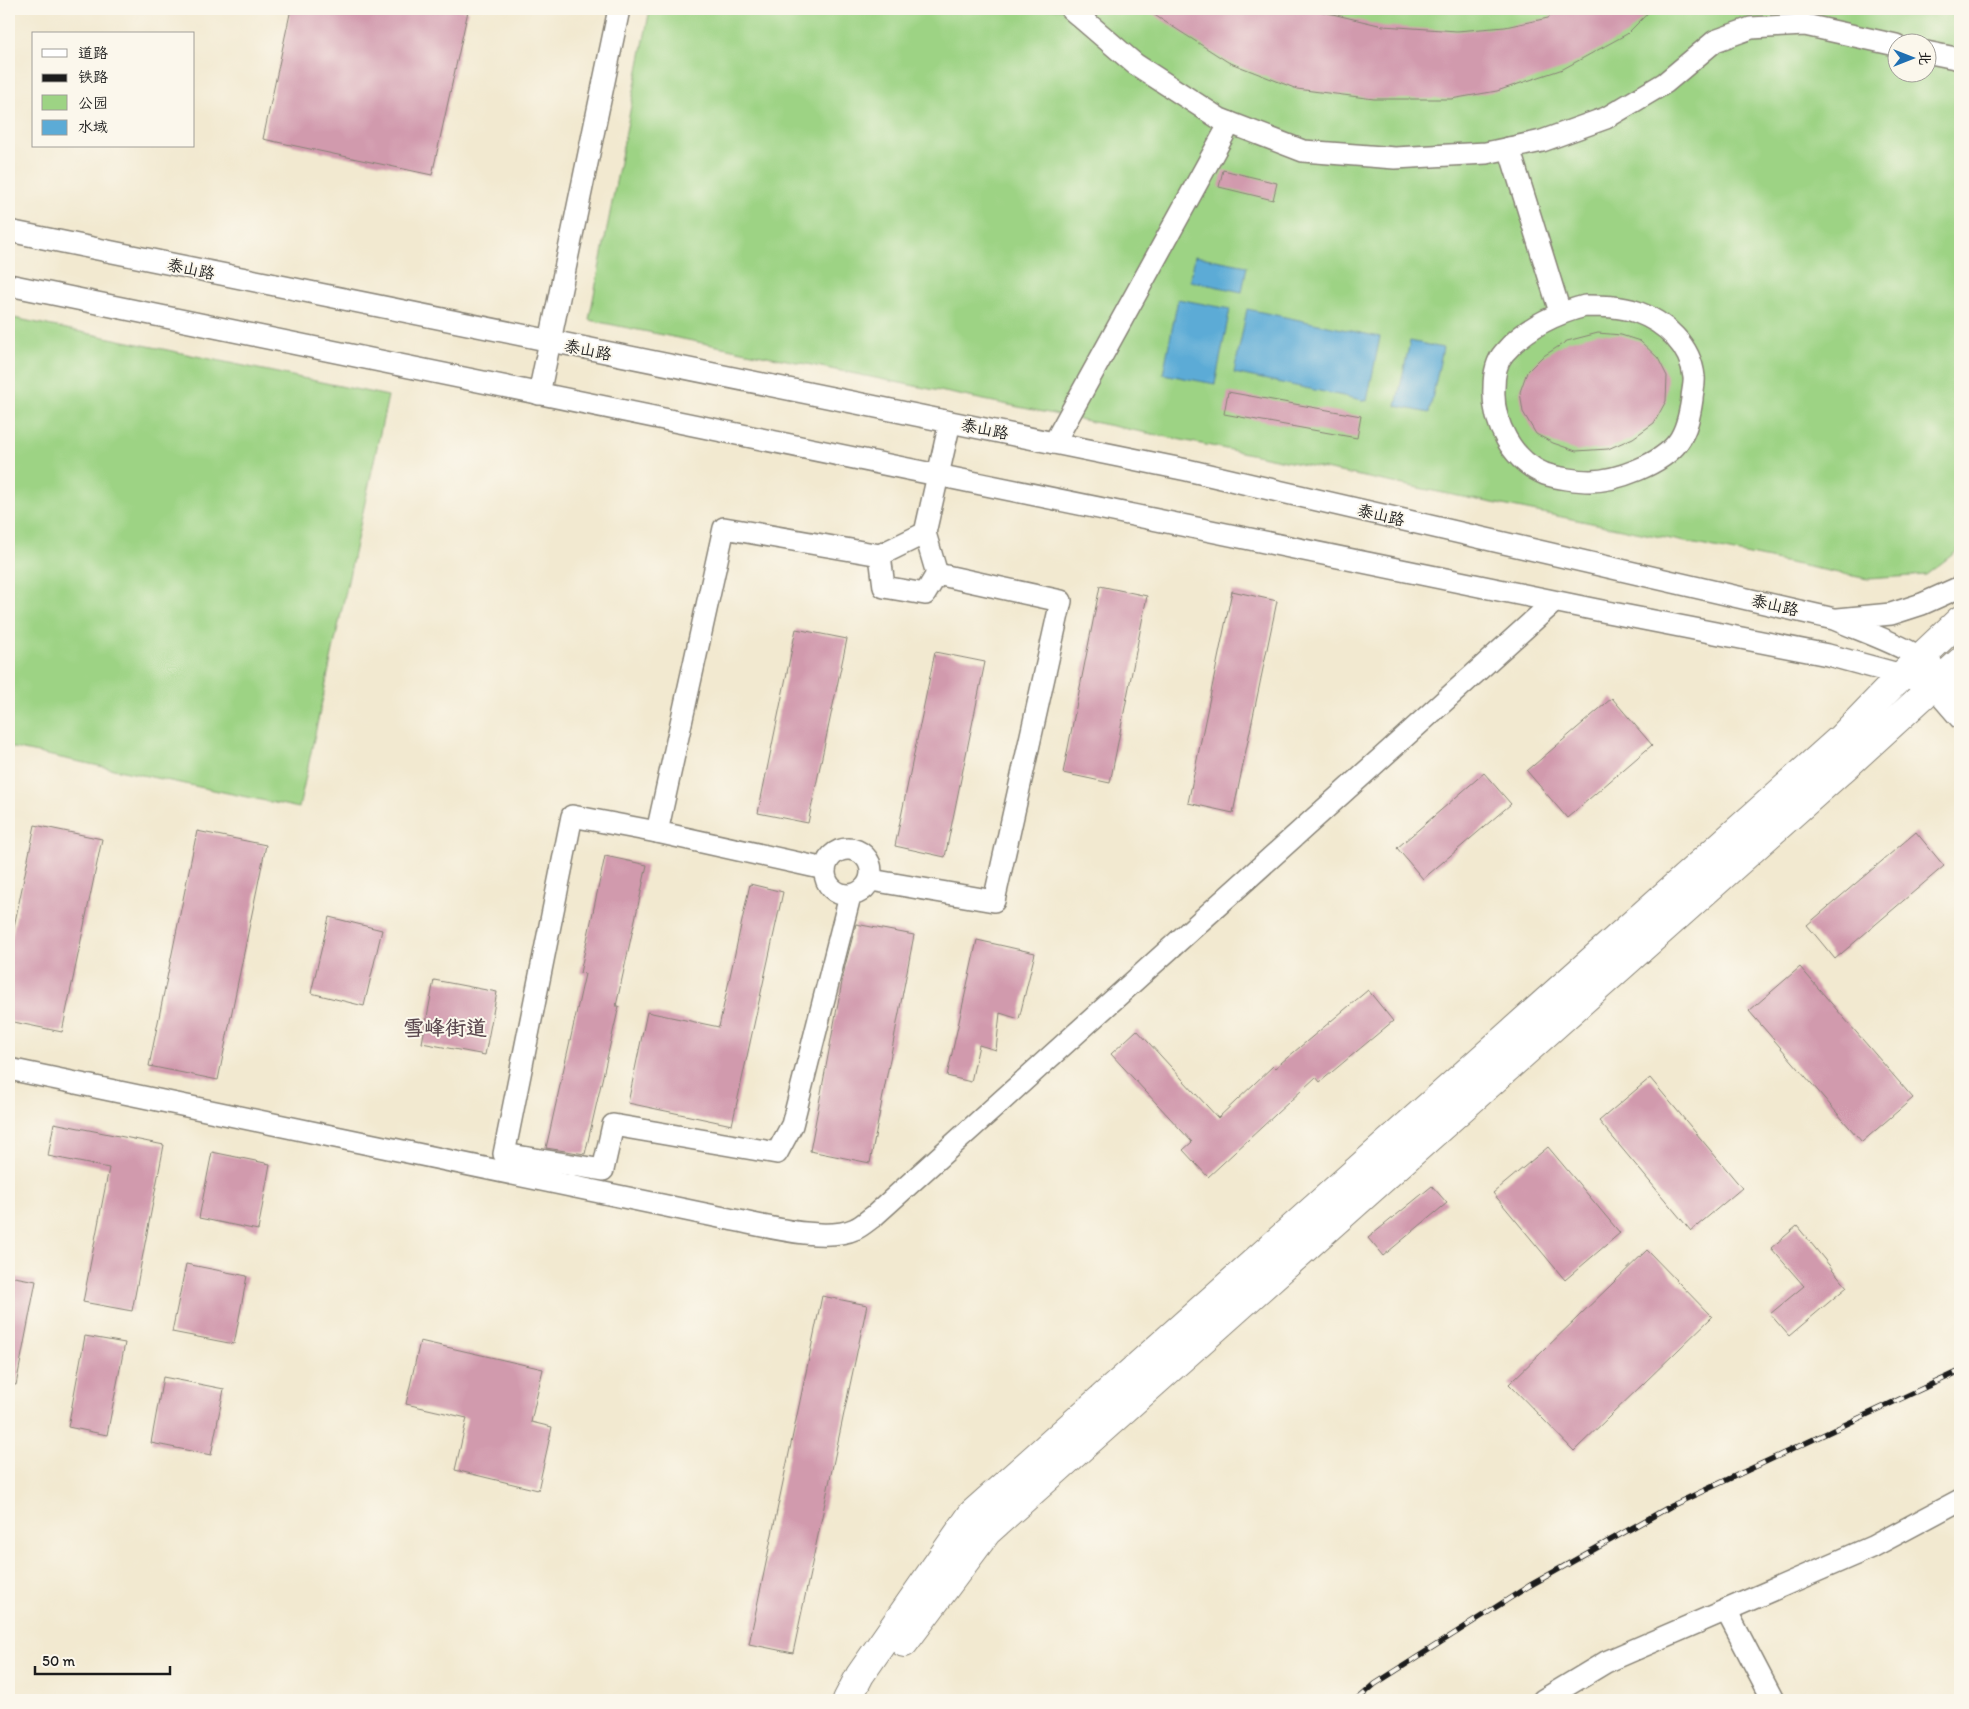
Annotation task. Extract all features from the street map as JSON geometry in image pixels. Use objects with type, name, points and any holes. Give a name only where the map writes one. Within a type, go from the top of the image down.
[{"type":"highway","points":[[847,1700],[860,1675],[972,1514],[1841,738],[1960,620]]},
{"type":"highway","points":[[866,1700],[876,1682],[987,1532],[1950,679]]},
{"type":"street","points":[[539,394],[619,9]]},
{"type":"street","points":[[1072,9],[1135,64],[1220,119],[1303,151],[1395,158],[1486,153],[1542,141],[1606,118],[1665,82],[1715,41],[1751,28],[1805,25],[1886,43]]},
{"type":"street","points":[[1936,54],[1960,60]]},
{"type":"street","points":[[1054,443],[1230,123]]},
{"type":"street","points":[[1509,148],[1560,312]]},
{"type":"street","name":"泰山路","points":[[9,231],[1197,472],[1834,619],[1922,656],[1950,679],[1960,718]]},
{"type":"street","points":[[9,285],[1554,602],[1828,655],[1902,676],[1950,679]]},
{"type":"street","points":[[1584,306],[1616,306],[1638,312],[1666,328],[1685,348],[1694,377],[1690,415],[1678,442],[1653,462],[1625,475],[1590,481],[1545,474],[1521,458],[1503,434],[1493,404],[1494,374],[1503,354],[1530,329],[1560,312],[1584,306]]},
{"type":"street","points":[[880,556],[884,587],[925,594],[937,574],[925,533],[950,422]]},
{"type":"street","points":[[657,832],[724,528],[880,556],[925,533]]},
{"type":"street","points":[[871,880],[994,901],[1061,600],[937,574]]},
{"type":"street","points":[[1834,619],[1891,614],[1922,604],[1960,587]]},
{"type":"street","points":[[9,1069],[729,1219],[803,1233],[831,1234],[854,1230],[874,1216],[1554,602]]},
{"type":"street","points":[[825,869],[657,832],[572,816],[504,1154],[603,1170],[613,1125],[777,1153],[792,1126],[850,896]]},
{"type":"street","points":[[846,849],[861,852],[870,864],[871,880],[863,891],[850,896],[837,892],[827,883],[825,869],[832,856],[839,852],[846,849]]},
{"type":"street","points":[[1543,1700],[1606,1662],[1872,1547],[1960,1500]]},
{"type":"street","points":[[1726,1610],[1773,1700]]},
{"type":"green space","points":[[650,9],[1960,9],[1960,549],[1926,575],[1868,579],[589,320]]},
{"type":"green space","points":[[9,317],[388,396],[299,808],[9,747]]},
{"type":"water","points":[[1195,256],[1247,266],[1242,292],[1190,281]]},
{"type":"water","points":[[1178,299],[1230,309],[1215,384],[1163,374]]},
{"type":"water","points":[[1247,309],[1380,337],[1367,401],[1234,373]]},
{"type":"water","points":[[1410,341],[1443,348],[1429,413],[1396,406]]},
{"type":"building","points":[[291,9],[456,9],[468,11],[432,175],[263,139]]},
{"type":"building","points":[[1145,9],[1311,9],[1383,26],[1457,31],[1505,27],[1548,18],[1562,9],[1652,9],[1627,34],[1563,69],[1497,91],[1451,99],[1374,99],[1297,89],[1228,62]]},
{"type":"building","points":[[1223,170],[1277,183],[1273,200],[1219,187]]},
{"type":"building","points":[[1598,333],[1621,335],[1640,341],[1658,358],[1667,376],[1666,401],[1654,423],[1633,438],[1608,449],[1576,451],[1553,443],[1536,434],[1523,412],[1520,392],[1527,372],[1542,357],[1567,341]]},
{"type":"building","points":[[1228,392],[1361,416],[1357,438],[1224,414]]},
{"type":"building","points":[[1100,586],[1147,596],[1110,783],[1063,773]]},
{"type":"building","points":[[1232,591],[1277,601],[1233,813],[1188,803]]},
{"type":"building","points":[[796,629],[847,639],[808,823],[758,813]]},
{"type":"building","points":[[935,652],[985,662],[945,857],[895,846]]},
{"type":"building","points":[[1612,698],[1652,745],[1567,818],[1527,771]]},
{"type":"building","points":[[1484,773],[1511,804],[1423,879],[1397,848]]},
{"type":"building","points":[[35,825],[102,839],[62,1032],[9,1021],[9,951]]},
{"type":"building","points":[[197,831],[266,845],[218,1080],[149,1066]]},
{"type":"building","points":[[1916,832],[1944,866],[1835,959],[1807,925]]},
{"type":"building","points":[[605,856],[647,865],[616,1006],[619,1006],[585,1154],[546,1148],[585,974],[580,973]]},
{"type":"building","points":[[750,884],[783,892],[732,1125],[628,1103],[647,1012],[719,1027]]},
{"type":"building","points":[[329,917],[382,930],[364,1006],[311,993]]},
{"type":"building","points":[[856,924],[914,935],[870,1163],[810,1151],[845,966]]},
{"type":"building","points":[[977,940],[1035,953],[1019,1019],[1000,1013],[996,1050],[979,1045],[971,1082],[947,1076]]},
{"type":"building","points":[[1800,967],[1913,1098],[1862,1142],[1749,1011]]},
{"type":"building","points":[[434,980],[497,992],[485,1055],[422,1043]]},
{"type":"building","points":[[1368,990],[1393,1021],[1320,1082],[1316,1077],[1208,1177],[1183,1150],[1192,1142],[1111,1054],[1137,1030],[1218,1118],[1273,1066],[1275,1068]]},
{"type":"building","points":[[1650,1078],[1742,1188],[1691,1231],[1599,1121]]},
{"type":"building","points":[[54,1123],[164,1145],[132,1311],[83,1302],[109,1168],[48,1156]]},
{"type":"building","points":[[1548,1147],[1620,1233],[1565,1280],[1493,1193]]},
{"type":"building","points":[[212,1152],[270,1164],[258,1230],[199,1218]]},
{"type":"building","points":[[1432,1186],[1447,1203],[1383,1256],[1368,1238]]},
{"type":"building","points":[[1797,1226],[1847,1287],[1789,1336],[1770,1314],[1804,1286],[1771,1248]]},
{"type":"building","points":[[1647,1250],[1712,1317],[1574,1451],[1509,1384]]},
{"type":"building","points":[[186,1264],[247,1276],[234,1344],[172,1332]]},
{"type":"building","points":[[9,1276],[36,1281],[16,1385],[9,1384]]},
{"type":"building","points":[[822,1296],[867,1305],[793,1653],[749,1644]]},
{"type":"building","points":[[85,1336],[125,1343],[107,1435],[68,1427]]},
{"type":"building","points":[[420,1341],[543,1369],[531,1422],[552,1427],[538,1490],[455,1470],[467,1418],[406,1404]]},
{"type":"building","points":[[163,1377],[224,1389],[211,1455],[151,1443]]},
{"type":"railway","points":[[1357,1700],[1375,1684],[1529,1586],[1671,1506],[1960,1371]]},
{"type":"district","name":"雪峰街道","points":[[445,1027]]}]
